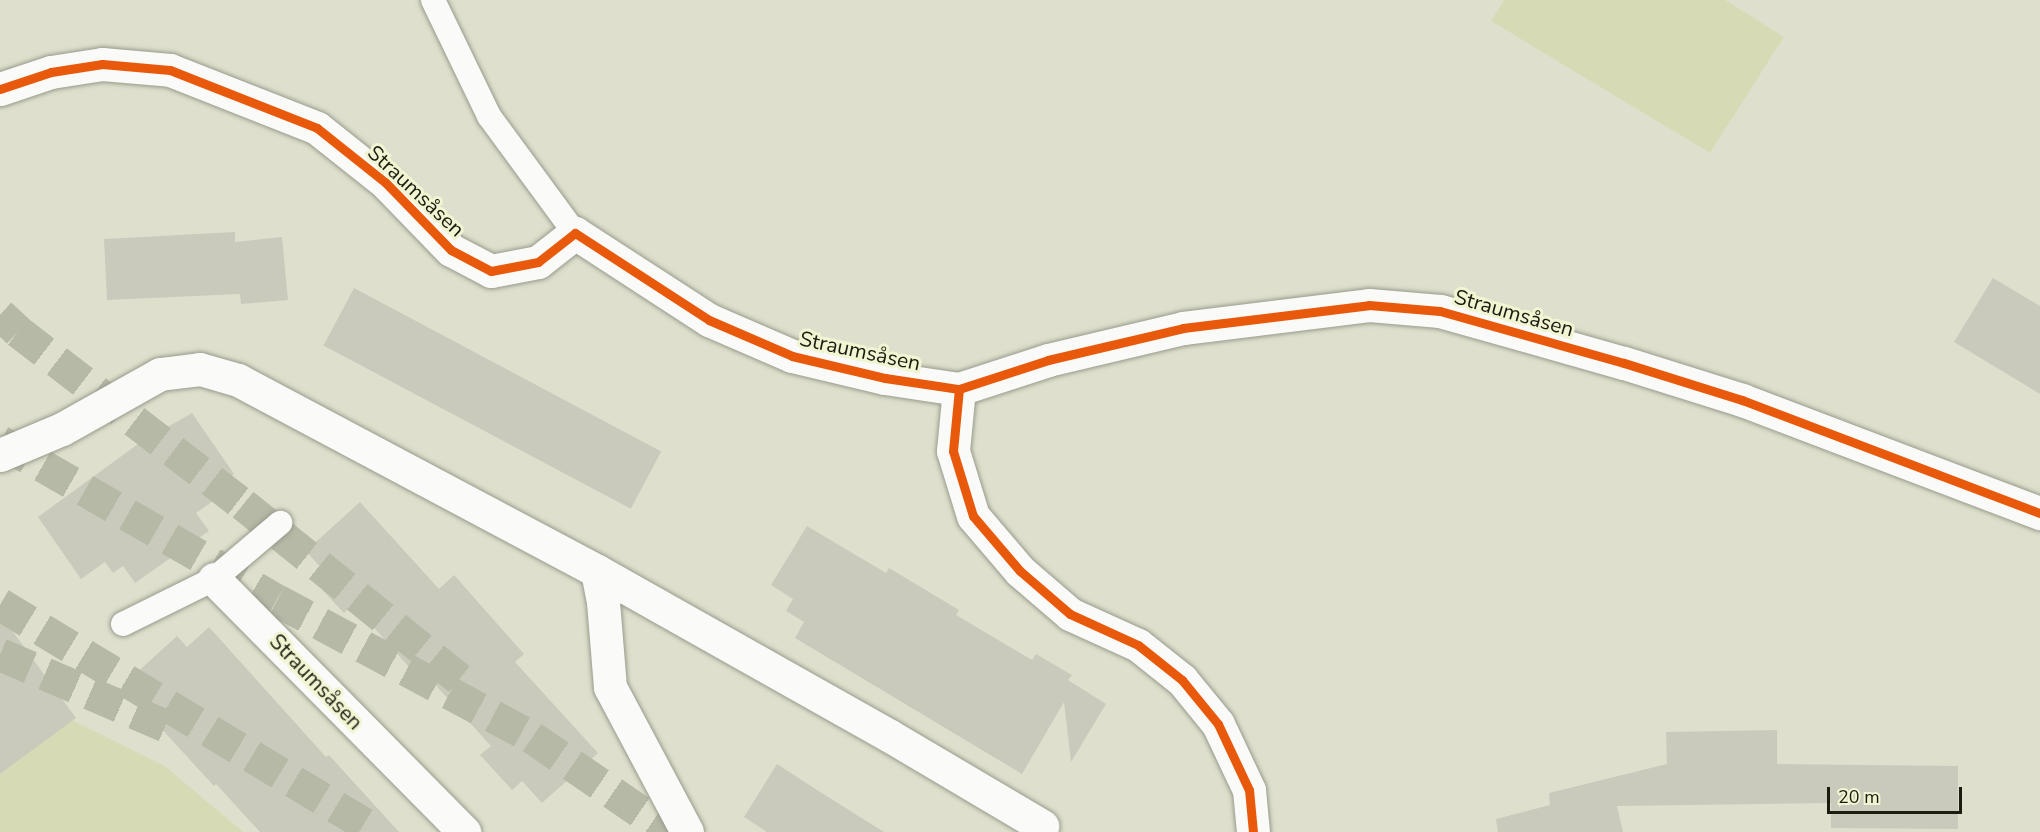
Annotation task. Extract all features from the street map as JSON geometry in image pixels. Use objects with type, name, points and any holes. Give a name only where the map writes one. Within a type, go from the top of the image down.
[{"type":"street","name":"Straumsåsen","points":[[0,88],[51,72],[102,64],[170,70],[317,128],[385,182],[451,250],[491,271],[538,262],[575,233],[709,320],[792,356],[885,378],[959,389],[1048,360],[1183,328],[1369,305],[1440,311],[1624,363],[1742,400],[2040,513]]},
{"type":"street","points":[[0,455],[62,429],[160,375],[200,369],[238,380],[597,571],[890,736],[1042,826]]},
{"type":"street","points":[[959,389],[953,451],[973,516],[1020,571],[1071,614],[1138,645],[1182,680],[1218,724],[1249,789],[1253,832]]},
{"type":"street","points":[[597,571],[603,602],[610,687],[687,832]]},
{"type":"street","name":"Straumsåsen","points":[[214,579],[464,832]]},
{"type":"lane","points":[[433,0],[489,116],[575,233]]},
{"type":"lane","points":[[123,624],[214,579],[280,523]]},
{"type":"green space","points":[[1504,0],[1725,0],[1784,37],[1710,153],[1491,21]]},
{"type":"green space","points":[[0,693],[25,697],[165,766],[243,832],[0,832]]},
{"type":"building","points":[[235,232],[235,242],[282,237],[288,300],[241,304],[240,294],[107,300],[104,239]]},
{"type":"building","points":[[1993,278],[2040,306],[2040,394],[1954,342]]},
{"type":"building","points":[[354,288],[661,451],[631,509],[323,345]]},
{"type":"building","points":[[192,413],[234,474],[208,493],[213,501],[196,513],[209,531],[135,583],[123,566],[113,573],[105,562],[81,579],[38,517],[138,444]]},
{"type":"building","points":[[360,502],[439,589],[454,575],[524,654],[515,662],[598,753],[542,803],[522,781],[512,790],[480,755],[491,746],[431,680],[425,685],[353,604],[344,613],[312,579],[322,569],[306,551]]},
{"type":"building","points":[[807,526],[886,573],[889,568],[959,610],[956,615],[1032,660],[1036,654],[1072,675],[1068,680],[1106,704],[1071,762],[1064,702],[1022,774],[795,638],[804,622],[786,611],[793,599],[771,585]]},
{"type":"building","points":[[0,614],[76,718],[0,774]]},
{"type":"building","points":[[209,627],[326,757],[329,755],[399,832],[260,832],[216,784],[214,786],[122,686],[177,636],[187,647]]},
{"type":"building","points":[[1777,730],[1777,764],[1958,766],[1958,829],[1831,828],[1831,803],[1617,806],[1623,832],[1498,832],[1496,819],[1550,805],[1549,793],[1667,764],[1666,732]]},
{"type":"building","points":[[777,764],[884,832],[767,832],[744,817]]},
{"type":"tunnel","points":[[0,314],[18,331],[243,504],[471,688]]},
{"type":"tunnel","points":[[0,441],[277,600],[532,737],[670,832]]},
{"type":"tunnel","points":[[0,604],[378,832]]},
{"type":"tunnel","points":[[0,654],[166,726]]},
{"type":"cycle path","points":[[0,89],[51,72],[102,64],[170,70],[317,128],[385,182],[451,250],[491,271],[538,262],[575,233],[709,320],[792,356],[885,378],[959,389]]},
{"type":"cycle path","points":[[1253,832],[1249,790],[1218,724],[1182,680],[1138,645],[1070,614],[1020,571],[973,516],[953,451],[959,389],[1048,360],[1183,328],[1369,305],[1440,311],[1624,363],[1742,400],[2040,513]]}]
